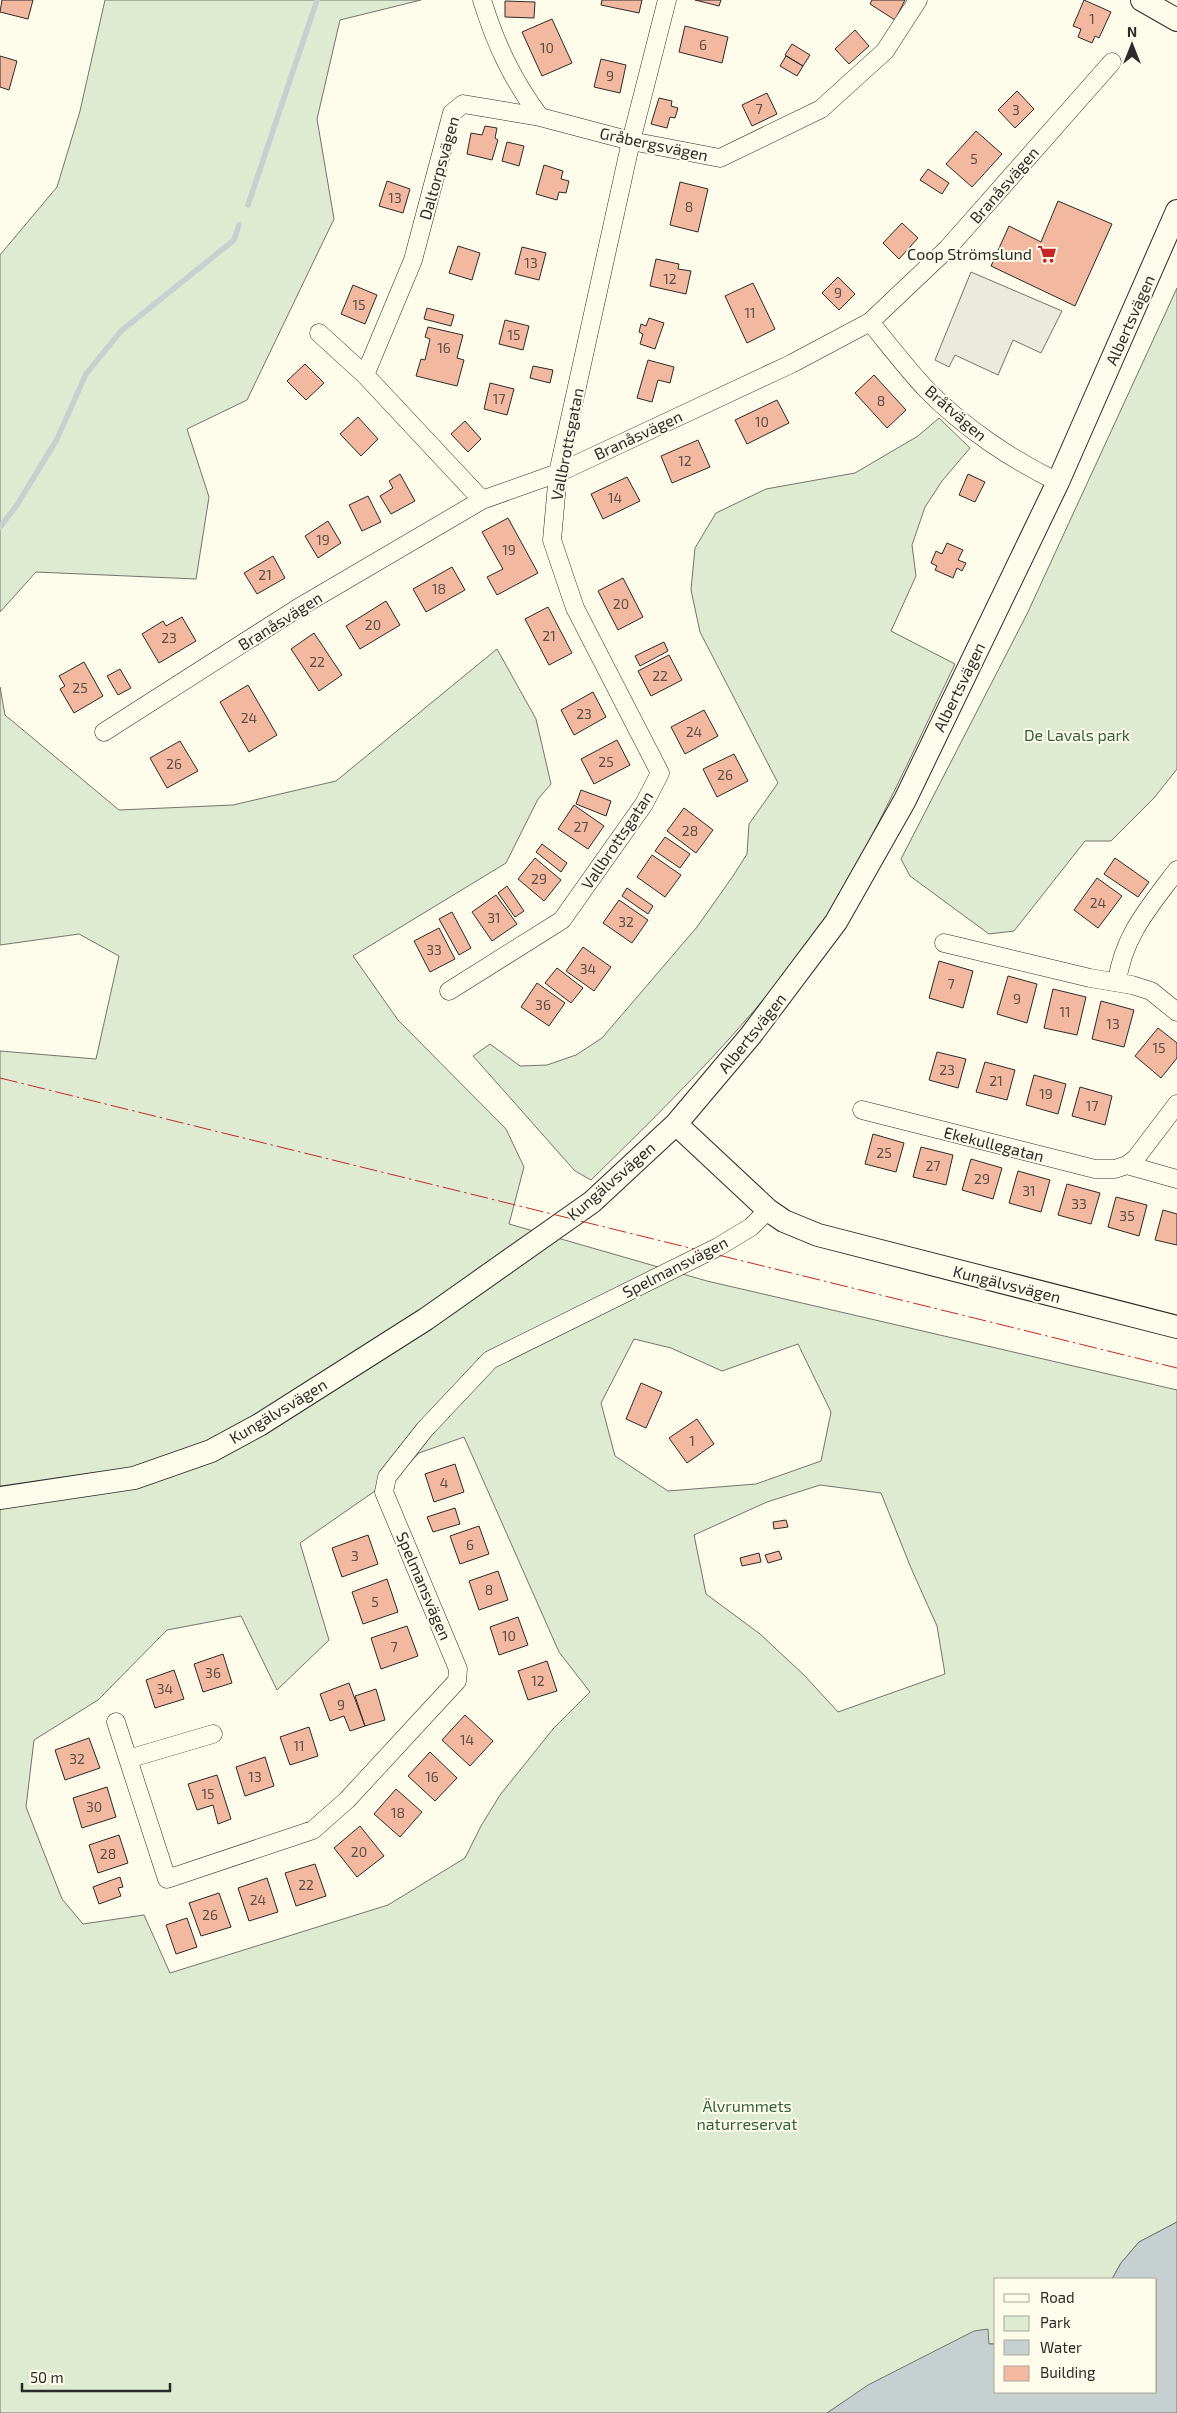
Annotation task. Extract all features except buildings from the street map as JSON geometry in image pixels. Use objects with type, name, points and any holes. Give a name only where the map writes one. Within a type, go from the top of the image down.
[{"type":"street","points":[[482,0],[494,37],[506,65],[540,117]]},
{"type":"street","name":"Vallbrottsgatan","points":[[449,992],[562,920],[644,804],[660,773],[575,608],[552,540],[558,473],[632,141],[666,0]]},
{"type":"street","name":"Gråbergsvägen","points":[[540,117],[632,141],[720,158],[821,109],[885,52],[918,0]]},
{"type":"street","points":[[1142,0],[1177,20]]},
{"type":"street","name":"Branåsvägen","points":[[104,732],[298,608],[482,500],[558,473],[791,364],[870,322],[947,249],[1112,62]]},
{"type":"street","name":"Daltorpsvägen","points":[[365,375],[413,260],[452,113],[463,104],[540,117]]},
{"type":"street","name":"Albertsvägen","points":[[676,1124],[752,1035],[836,922],[905,800],[1058,482],[1177,211]]},
{"type":"street","name":"Bråtvägen","points":[[870,322],[927,390],[985,439],[1039,473],[1058,482]]},
{"type":"street","points":[[319,333],[365,375],[482,500]]},
{"type":"street","points":[[1117,982],[1120,960],[1129,941],[1146,912],[1177,870]]},
{"type":"street","points":[[944,943],[1090,978],[1117,982],[1151,992],[1177,1012]]},
{"type":"street","points":[[1128,1165],[1136,1158],[1177,1104]]},
{"type":"street","name":"Ekekullegatan","points":[[862,1110],[1095,1169],[1115,1169],[1128,1165],[1177,1179]]},
{"type":"street","name":"Kungälvsvägen","points":[[0,1498],[134,1478],[211,1451],[259,1425],[426,1319],[592,1202],[676,1124],[768,1210],[784,1221],[818,1235],[1177,1327]]},
{"type":"street","name":"Spelmansvägen","points":[[116,1722],[167,1879],[313,1830],[347,1800],[457,1681],[458,1669],[384,1492],[387,1477],[432,1422],[477,1371],[490,1360],[718,1247],[751,1226],[768,1210]]},
{"type":"street","points":[[128,1759],[212,1734]]},
{"type":"green space","points":[[105,0],[421,0],[340,20],[317,119],[334,219],[247,400],[187,429],[209,497],[196,579],[36,572],[0,612],[0,255],[57,187],[80,111]]},
{"type":"green space","name":"De Lavals park","points":[[1177,288],[1177,769],[1154,798],[1111,841],[1085,841],[1014,931],[989,934],[910,876],[901,859],[1027,614]]},
{"type":"green space","points":[[939,418],[970,448],[942,481],[925,507],[912,545],[916,576],[891,631],[955,664],[852,875],[840,897],[813,936],[755,1010],[691,1080],[591,1180],[575,1171],[473,1056],[490,1044],[520,1066],[547,1065],[576,1055],[602,1038],[697,927],[747,854],[749,824],[778,783],[700,632],[691,590],[695,548],[716,513],[766,489],[855,473],[918,436]]},
{"type":"green space","name":"Älvrummets naturreservat","points":[[497,649],[536,719],[551,784],[538,799],[506,863],[353,956],[398,1020],[506,1129],[524,1167],[509,1224],[707,1281],[1177,1390],[1177,2222],[1139,2242],[1121,2263],[1113,2278],[994,2278],[994,2344],[989,2344],[847,2400],[827,2413],[0,2413],[0,1051],[96,1059],[119,956],[79,934],[0,945],[0,687],[5,715],[119,810],[233,805],[336,781]],"holes":[[[634,1339],[671,1348],[722,1371],[798,1344],[831,1412],[821,1461],[756,1484],[668,1491],[615,1456],[601,1403]],[[464,1437],[559,1652],[590,1692],[553,1729],[500,1795],[481,1826],[465,1858],[388,1905],[170,1973],[144,1915],[83,1924],[62,1899],[26,1807],[34,1740],[98,1700],[167,1630],[241,1616],[277,1690],[329,1640],[300,1543],[398,1475],[419,1453]],[[820,1485],[881,1493],[937,1626],[945,1674],[838,1712],[804,1675],[760,1634],[706,1594],[694,1535],[767,1502]]]},
{"type":"shaded area","points":[[971,272],[1062,311],[1041,353],[1013,340],[998,375],[955,355],[949,367],[935,360]]},
{"type":"water","points":[[1177,2222],[1177,2413],[827,2413],[868,2385],[974,2331],[988,2329],[989,2344],[994,2344],[994,2393],[1157,2393],[1157,2278],[1113,2278],[1121,2263],[1139,2242]]},
{"type":"waterway","points":[[248,205],[317,0]]},
{"type":"waterway","points":[[0,527],[17,505],[57,439],[86,374],[121,331],[234,240],[239,225]]},
{"type":"power","points":[[0,1078],[1177,1368]]},
{"type":"place","name":"Coop Strömslund","points":[[1047,254]]}]
